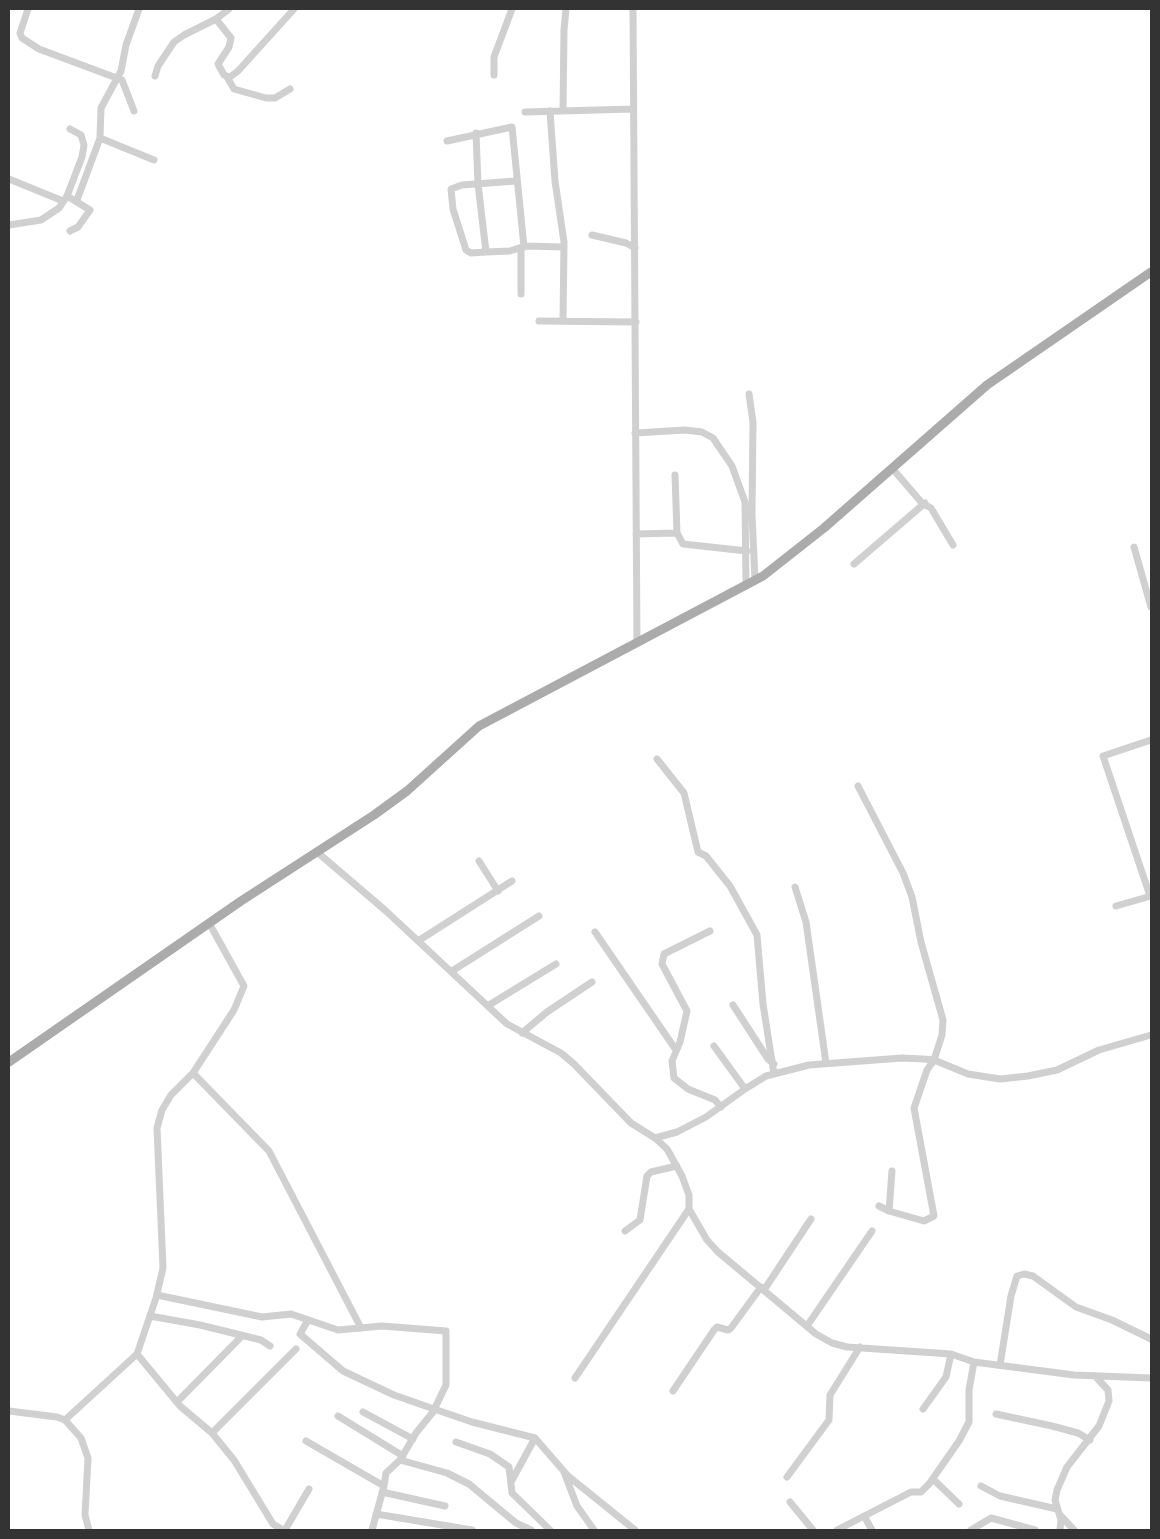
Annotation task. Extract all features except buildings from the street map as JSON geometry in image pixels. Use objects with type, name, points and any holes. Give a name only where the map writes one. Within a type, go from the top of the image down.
[{"type":"main road","points":[[9,1062],[209,923],[407,790],[479,726],[746,585],[785,560],[987,385],[1151,272]]},
{"type":"street","points":[[28,9],[20,33],[22,38],[39,49],[122,80],[134,111]]},
{"type":"street","points":[[77,200],[100,138],[101,108],[116,77],[121,71],[126,44],[139,9]]},
{"type":"street","points":[[155,76],[158,66],[174,42],[184,35],[216,20],[229,9]]},
{"type":"street","points":[[227,77],[238,71],[294,9]]},
{"type":"street","points":[[494,75],[494,57],[512,9]]},
{"type":"street","points":[[563,111],[566,9]]},
{"type":"street","points":[[632,9],[636,322],[634,433],[638,643]]},
{"type":"street","points":[[216,20],[231,41],[218,64],[218,68],[227,77],[234,89],[266,98],[275,98],[290,89]]},
{"type":"street","points":[[525,112],[633,109]]},
{"type":"street","points":[[550,111],[555,181],[564,247],[563,321]]},
{"type":"street","points":[[447,141],[476,133],[512,127],[522,248],[521,294]]},
{"type":"street","points":[[9,225],[41,220],[59,208],[82,157],[84,144],[84,138],[70,130]]},
{"type":"street","points":[[476,133],[478,184],[486,252]]},
{"type":"street","points":[[100,138],[154,160]]},
{"type":"street","points":[[9,179],[65,198],[77,200],[90,210],[78,227],[70,231]]},
{"type":"street","points":[[516,181],[456,186],[452,189],[450,195],[464,247],[471,253],[522,248],[564,247]]},
{"type":"street","points":[[592,235],[626,243],[635,248]]},
{"type":"street","points":[[539,321],[636,322]]},
{"type":"street","points":[[749,394],[753,422],[755,580]]},
{"type":"street","points":[[634,433],[685,430],[702,432],[713,438],[732,466],[741,486],[745,502],[746,585]]},
{"type":"street","points":[[892,468],[922,503],[932,508],[953,545]]},
{"type":"street","points":[[675,475],[677,533],[683,544],[745,550],[754,554]]},
{"type":"street","points":[[854,564],[925,503]]},
{"type":"street","points":[[636,534],[677,533]]},
{"type":"street","points":[[1134,547],[1151,607]]},
{"type":"street","points":[[1116,906],[1151,896],[1104,756],[1151,740]]},
{"type":"street","points":[[657,759],[684,793],[698,852],[706,856],[730,886],[757,935],[763,1004],[774,1064],[774,1074]]},
{"type":"street","points":[[858,786],[903,873],[912,897],[921,942],[943,1020],[942,1035],[934,1060],[927,1070],[914,1108],[934,1216],[924,1221],[889,1211],[879,1206]]},
{"type":"street","points":[[317,852],[418,940],[508,1024],[561,1053],[631,1123],[655,1138],[667,1149],[678,1166],[689,1195],[689,1209],[707,1240],[718,1252],[808,1326],[832,1343],[951,1354],[974,1362],[1095,1376],[1151,1378]]},
{"type":"street","points":[[479,861],[498,891]]},
{"type":"street","points":[[418,940],[512,881]]},
{"type":"street","points":[[795,887],[806,922],[826,1063]]},
{"type":"street","points":[[452,971],[539,916]]},
{"type":"street","points":[[66,1420],[137,1354],[157,1295],[163,1268],[157,1128],[162,1110],[171,1095],[193,1072],[234,1010],[244,986],[209,923]]},
{"type":"street","points":[[710,931],[664,954],[663,969],[682,999],[687,1011],[672,1061],[674,1078],[688,1089],[715,1100],[721,1107]]},
{"type":"street","points":[[595,932],[676,1050]]},
{"type":"street","points":[[489,1005],[556,964]]},
{"type":"street","points":[[522,1033],[546,1012],[592,982]]},
{"type":"street","points":[[732,1005],[768,1059],[774,1064]]},
{"type":"street","points":[[655,1138],[677,1132],[721,1107],[744,1089],[774,1074],[826,1063],[902,1058],[934,1060],[976,1075],[1000,1079],[1057,1070],[1099,1050],[1151,1035]]},
{"type":"street","points":[[714,1046],[744,1089]]},
{"type":"street","points":[[193,1072],[270,1151],[361,1328]]},
{"type":"street","points":[[625,1231],[640,1220],[647,1176],[651,1172],[678,1166]]},
{"type":"street","points":[[889,1211],[892,1171]]},
{"type":"street","points":[[576,1378],[689,1209]]},
{"type":"street","points":[[673,1391],[714,1330],[717,1327],[728,1330],[731,1328],[811,1219]]},
{"type":"street","points":[[808,1326],[872,1230]]},
{"type":"street","points":[[1000,1365],[1011,1296],[1017,1276],[1024,1274],[1034,1277],[1076,1307],[1112,1320],[1151,1339]]},
{"type":"street","points":[[157,1295],[262,1317],[291,1314],[338,1330],[382,1326],[446,1331],[446,1385],[434,1409],[401,1458],[386,1473],[372,1530]]},
{"type":"street","points":[[150,1316],[200,1325],[261,1340],[270,1346]]},
{"type":"street","points":[[308,1320],[300,1334],[342,1371],[394,1395],[434,1409],[472,1422],[535,1438],[564,1472],[635,1530]]},
{"type":"street","points":[[177,1402],[242,1336]]},
{"type":"street","points":[[787,1478],[829,1420],[830,1395],[860,1347]]},
{"type":"street","points":[[212,1433],[296,1349]]},
{"type":"street","points":[[137,1354],[177,1402],[212,1433],[234,1460],[272,1524],[284,1530],[309,1490]]},
{"type":"street","points":[[922,1410],[946,1377],[951,1354]]},
{"type":"street","points":[[839,1530],[911,1492],[921,1492],[933,1480],[960,1441],[969,1422],[968,1394],[974,1362]]},
{"type":"street","points":[[1060,1530],[1061,1520],[1055,1496],[1067,1467],[1090,1440],[1099,1426],[1110,1396],[1104,1384],[1095,1376]]},
{"type":"street","points":[[9,1411],[43,1414],[66,1420],[81,1438],[88,1458],[85,1515],[89,1530]]},
{"type":"street","points":[[363,1412],[413,1438]]},
{"type":"street","points":[[996,1414],[1078,1433],[1090,1440]]},
{"type":"street","points":[[338,1416],[401,1458],[446,1473],[469,1484],[516,1523],[531,1530]]},
{"type":"street","points":[[511,1482],[535,1438]]},
{"type":"street","points":[[306,1441],[383,1489],[445,1506]]},
{"type":"street","points":[[456,1442],[490,1454],[509,1467],[512,1493],[550,1530]]},
{"type":"street","points":[[564,1472],[576,1506],[594,1530]]},
{"type":"street","points":[[933,1480],[959,1504]]},
{"type":"street","points":[[981,1486],[1000,1496],[1058,1511],[1074,1530]]},
{"type":"street","points":[[790,1502],[813,1530]]},
{"type":"street","points":[[376,1514],[472,1530]]},
{"type":"street","points":[[864,1516],[872,1530]]},
{"type":"street","points":[[971,1530],[991,1518],[1035,1530]]}]
